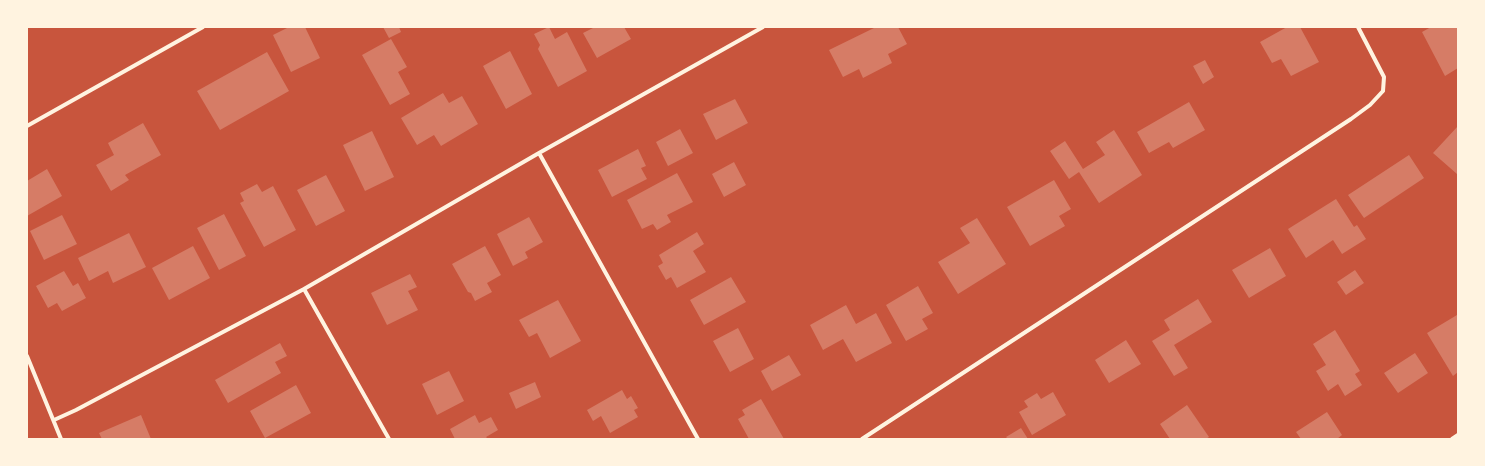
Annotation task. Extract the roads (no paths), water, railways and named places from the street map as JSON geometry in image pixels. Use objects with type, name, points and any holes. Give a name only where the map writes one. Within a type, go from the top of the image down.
[{"type":"street","points":[[27,126],[203,27]]},
{"type":"street","points":[[54,420],[76,410],[304,289],[539,153],[762,27]]},
{"type":"street","points":[[862,439],[1351,119],[1370,105],[1383,91],[1384,77],[1358,27]]},
{"type":"street","points":[[539,153],[698,439]]},
{"type":"street","points":[[304,289],[389,439]]},
{"type":"street","points":[[27,356],[61,439]]},
{"type":"street","points":[[1452,439],[1458,435]]}]
